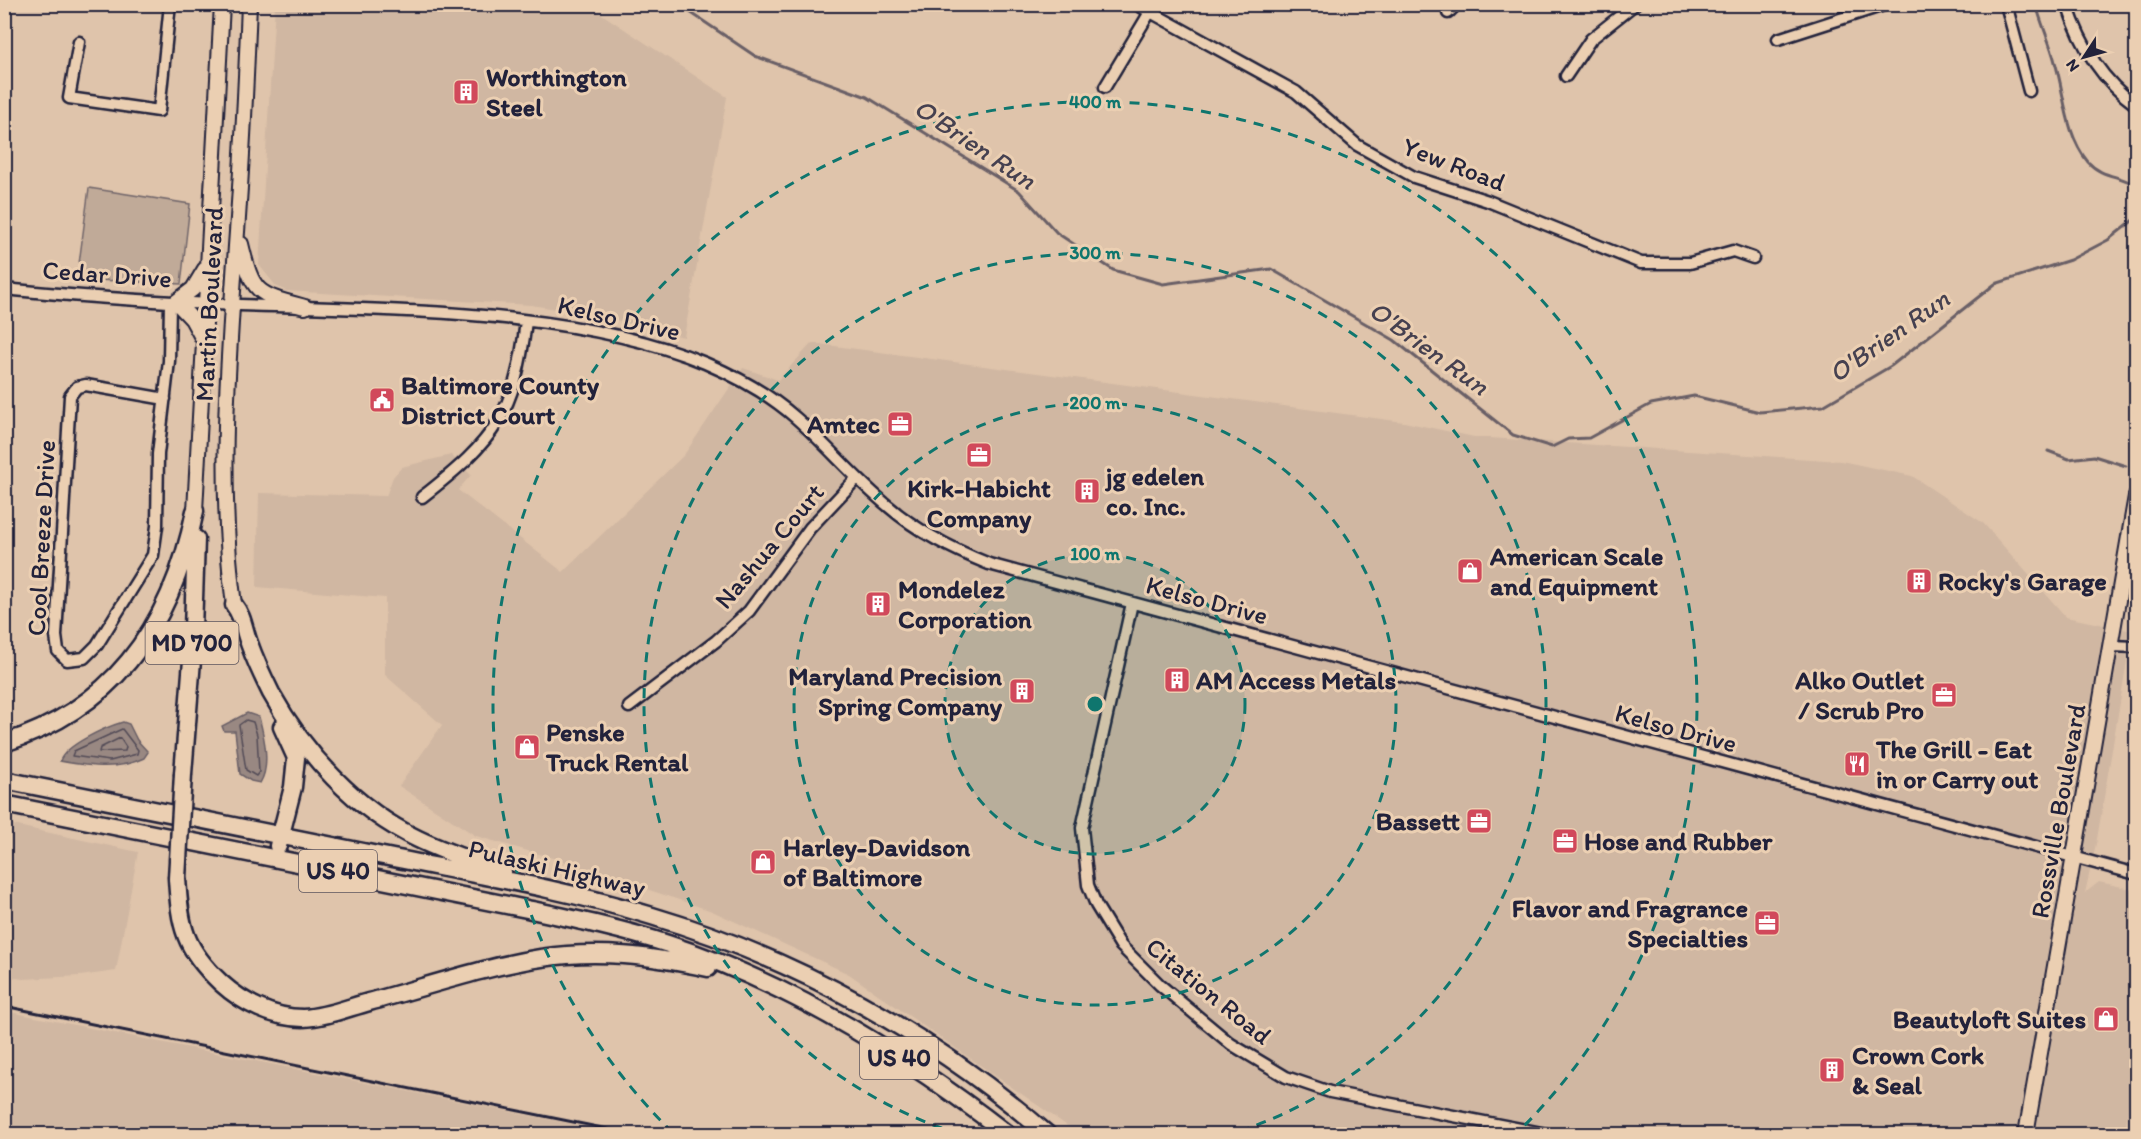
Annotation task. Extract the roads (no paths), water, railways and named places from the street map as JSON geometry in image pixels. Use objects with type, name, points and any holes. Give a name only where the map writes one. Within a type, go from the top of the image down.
[{"type":"highway","name":"MD 700","points":[[195,511],[192,660],[177,878],[181,926],[199,959],[237,997],[272,1013],[288,1016],[326,1015],[500,966],[573,954],[643,955],[756,979]]},
{"type":"highway","points":[[4,743],[41,729],[73,711],[127,665],[170,596],[187,551],[195,511]]},
{"type":"highway","name":"MD 700","points":[[234,605],[245,649],[255,674],[295,751],[293,787],[280,836]]},
{"type":"highway","points":[[234,605],[239,612],[261,672],[278,704],[311,750],[348,792],[381,818],[418,840],[561,892]]},
{"type":"highway","name":"Pulaski Highway","points":[[4,780],[561,892],[653,916],[770,959],[863,1005],[910,1033],[992,1089],[1047,1134]]},
{"type":"highway","name":"Pulaski Highway","points":[[4,804],[603,926],[670,945],[756,979],[892,1053],[1007,1134]]},
{"type":"highway","points":[[274,858],[280,836]]},
{"type":"highway","points":[[756,979],[770,959]]},
{"type":"main road","name":"Martin Boulevard","points":[[195,511],[222,4]]},
{"type":"main road","name":"Martin Boulevard","points":[[234,605],[224,507],[232,305],[249,4]]},
{"type":"main road","points":[[238,228],[247,270],[255,287],[269,297],[304,307]]},
{"type":"main road","points":[[204,340],[192,319],[173,302],[194,290],[203,275],[208,257]]},
{"type":"main road","name":"Rossville Boulevard","points":[[2026,1134],[2136,496]]},
{"type":"street","points":[[79,42],[69,98],[159,111],[170,4]]},
{"type":"street","name":"Yew Road","points":[[1136,4],[1296,92],[1358,145],[1414,177],[1488,201],[1641,263],[1690,263],[1733,251],[1753,258]]},
{"type":"street","points":[[1448,13],[1457,4]]},
{"type":"street","points":[[1566,76],[1591,39],[1635,4]]},
{"type":"street","points":[[1778,39],[1887,4]]},
{"type":"street","points":[[2006,4],[2029,91]]},
{"type":"street","points":[[2067,4],[2090,55],[2116,87],[2136,105]]},
{"type":"street","points":[[1105,87],[1150,12]]},
{"type":"street","name":"Cedar Drive","points":[[4,289],[90,298],[206,304]]},
{"type":"street","name":"Cool Breeze Drive","points":[[165,399],[86,385],[77,387],[70,396],[56,636],[58,651],[67,660],[84,658],[97,645],[153,555],[157,526],[158,454],[165,399],[173,302]]},
{"type":"street","name":"Kelso Drive","points":[[206,304],[304,307],[526,321],[639,340],[670,349],[736,377],[795,417],[856,479],[903,518],[962,552],[1020,574],[2136,874]]},
{"type":"street","points":[[422,497],[479,448],[503,415],[518,371],[526,321]]},
{"type":"street","name":"Nashua Court","points":[[629,707],[749,611],[810,528],[856,479]]},
{"type":"street","name":"Citation Road","points":[[1132,603],[1082,828],[1088,885],[1096,905],[1121,946],[1160,986],[1231,1044],[1286,1077],[1330,1092],[1546,1134]]},
{"type":"street","points":[[2111,646],[2136,647]]},
{"type":"water","points":[[247,713],[259,717],[263,733],[266,760],[260,783],[251,781],[240,774],[235,731],[224,731],[222,726]]},
{"type":"water","points":[[123,722],[129,724],[137,740],[148,752],[144,758],[113,766],[92,766],[60,761],[63,755],[78,743],[97,732]]},
{"type":"waterway","name":"O'Brien Run","points":[[678,4],[755,56],[867,97],[1019,191],[1057,233],[1113,270],[1163,284],[1271,269],[1394,340],[1513,435],[1552,447],[1568,439],[1589,438],[1651,404],[1694,396],[1760,412],[1823,406],[1891,366],[1995,284],[2070,260],[2108,240],[2136,218]]},
{"type":"waterway","points":[[2036,4],[2053,55],[2070,127],[2080,151],[2099,171],[2136,186]]},
{"type":"waterway","points":[[2048,451],[2069,459],[2094,456],[2126,466]]},
{"type":"railway","points":[[4,1006],[632,1134]]},
{"type":"place","name":"Worthington Steel","points":[[466,92]]},
{"type":"place","name":"Baltimore County District Court","points":[[382,400]]},
{"type":"place","name":"Amtec","points":[[900,424]]},
{"type":"place","name":"Kirk-Habicht Company","points":[[979,455]]},
{"type":"place","name":"jg edelen co. Inc.","points":[[1087,491]]},
{"type":"place","name":"American Scale and Equipment","points":[[1470,571]]},
{"type":"place","name":"Rocky's Garage","points":[[1919,581]]},
{"type":"place","name":"Mondelez Corporation","points":[[878,604]]},
{"type":"place","name":"AM Access Metals","points":[[1177,680]]},
{"type":"place","name":"Maryland Precision Spring Company","points":[[1022,691]]},
{"type":"place","name":"Alko Outlet / Scrub Pro","points":[[1944,695]]},
{"type":"place","name":"Penske Truck Rental","points":[[527,747]]},
{"type":"place","name":"The Grill - Eat in or Carry out","points":[[1857,764]]},
{"type":"place","name":"Bassett","points":[[1479,821]]},
{"type":"place","name":"Hose and Rubber","points":[[1565,841]]},
{"type":"place","name":"Harley-Davidson of Baltimore","points":[[763,862]]},
{"type":"place","name":"Flavor and Fragrance Specialties","points":[[1767,923]]},
{"type":"place","name":"Beautyloft Suites","points":[[2106,1019]]},
{"type":"place","name":"Crown Cork & Seal","points":[[1832,1070]]}]
